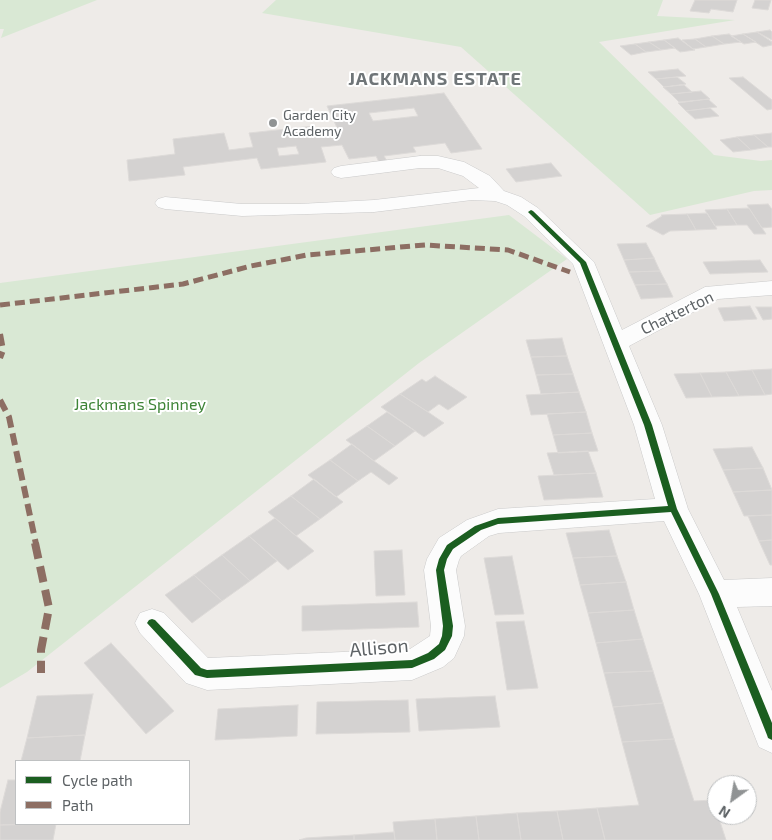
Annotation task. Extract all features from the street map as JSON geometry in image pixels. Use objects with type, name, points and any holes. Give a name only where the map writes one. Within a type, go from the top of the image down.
[{"type":"street","points":[[341,172],[420,162],[438,162],[457,166],[470,172],[483,180],[498,195]]},
{"type":"street","points":[[165,204],[242,210],[299,210],[374,206],[472,194],[498,195],[514,201],[531,212],[583,262],[614,344],[648,425],[673,509],[715,594],[772,735]]},
{"type":"street","name":"Chatterton","points":[[614,344],[713,292],[772,288]]},
{"type":"street","name":"Allison","points":[[152,624],[198,672],[207,674],[412,664],[431,656],[442,647],[447,636],[440,570],[443,559],[450,547],[478,528],[498,521],[673,509]]},
{"type":"street","points":[[715,594],[772,592]]},
{"type":"green space","points":[[0,0],[97,0],[1,38],[4,29],[0,29]]},
{"type":"green space","points":[[276,0],[663,0],[657,16],[735,20],[599,42],[714,155],[761,161],[772,160],[772,190],[754,191],[650,215],[461,47],[262,13]]},
{"type":"green space","name":"Jackmans Spinney","points":[[509,215],[567,259],[419,363],[27,672],[0,688],[0,283]]},
{"type":"building","points":[[695,0],[737,0],[733,12],[711,9],[709,13],[690,11]]},
{"type":"building","points":[[755,0],[771,0],[768,10],[752,8]]},
{"type":"building","points":[[770,30],[772,32],[772,40],[757,32]]},
{"type":"building","points":[[757,32],[772,42],[772,45],[763,47],[743,34]]},
{"type":"building","points":[[729,34],[741,42],[724,44],[712,36]]},
{"type":"building","points":[[743,34],[756,42],[744,44],[731,36]]},
{"type":"building","points":[[712,36],[724,44],[706,47],[695,39]]},
{"type":"building","points":[[678,38],[695,50],[680,52],[664,40]]},
{"type":"building","points":[[695,39],[706,47],[693,49],[682,40]]},
{"type":"building","points":[[664,40],[675,48],[661,50],[649,42]]},
{"type":"building","points":[[649,42],[661,50],[646,52],[635,44]]},
{"type":"building","points":[[635,44],[646,52],[631,55],[620,46]]},
{"type":"building","points":[[678,69],[686,76],[656,79],[648,72]]},
{"type":"building","points":[[677,77],[686,84],[664,87],[656,79]]},
{"type":"building","points":[[743,77],[772,100],[772,109],[767,110],[729,78]]},
{"type":"building","points":[[684,85],[692,92],[671,94],[663,87]]},
{"type":"building","points":[[701,91],[710,99],[679,102],[671,94]]},
{"type":"building","points":[[444,93],[482,149],[451,153],[445,143],[413,147],[416,152],[384,156],[387,161],[379,162],[376,156],[349,159],[342,145],[321,147],[326,162],[261,169],[257,158],[183,167],[185,175],[129,181],[127,160],[175,154],[173,139],[224,133],[229,150],[253,147],[249,133],[314,126],[318,135],[339,132],[327,106]],"holes":[[[414,108],[418,116],[373,121],[369,113]],[[296,146],[299,154],[279,156],[277,148]]]},
{"type":"building","points":[[708,99],[717,107],[686,111],[678,103]]},
{"type":"building","points":[[710,108],[719,116],[695,119],[686,111]]},
{"type":"building","points":[[772,133],[772,147],[768,147],[754,135]]},
{"type":"building","points":[[754,135],[768,147],[751,150],[737,137]]},
{"type":"building","points":[[737,137],[751,150],[733,152],[720,140]]},
{"type":"building","points":[[551,163],[562,176],[516,182],[506,169]]},
{"type":"building","points":[[768,204],[772,209],[772,227],[762,228],[747,205]]},
{"type":"building","points":[[749,208],[766,234],[754,234],[747,225],[737,225],[727,209]]},
{"type":"building","points":[[727,209],[737,225],[715,226],[705,210]]},
{"type":"building","points":[[707,213],[717,229],[696,230],[687,214]]},
{"type":"building","points":[[687,214],[696,230],[670,231],[663,235],[646,226],[661,215]]},
{"type":"building","points":[[646,243],[654,258],[624,260],[617,244]]},
{"type":"building","points":[[654,258],[660,271],[629,272],[624,260]]},
{"type":"building","points":[[760,260],[768,272],[710,274],[703,262]]},
{"type":"building","points":[[660,271],[667,284],[635,285],[629,272]]},
{"type":"building","points":[[667,284],[673,297],[641,299],[635,285]]},
{"type":"building","points":[[750,306],[757,319],[724,321],[718,308]]},
{"type":"building","points":[[756,307],[772,307],[772,319],[763,320]]},
{"type":"building","points":[[562,338],[567,356],[531,357],[526,340]]},
{"type":"building","points":[[567,356],[573,374],[536,375],[531,357]]},
{"type":"building","points":[[772,369],[772,394],[765,395],[752,370]]},
{"type":"building","points":[[752,370],[765,395],[739,396],[726,372]]},
{"type":"building","points":[[726,372],[739,396],[712,397],[700,373]]},
{"type":"building","points":[[700,373],[712,397],[686,398],[674,374]]},
{"type":"building","points":[[573,374],[579,392],[541,394],[536,375]]},
{"type":"building","points":[[435,376],[467,397],[448,410],[439,404],[428,412],[400,394],[422,379],[426,382]]},
{"type":"building","points":[[579,392],[586,412],[531,415],[526,395]]},
{"type":"building","points":[[400,394],[444,423],[424,437],[381,407]]},
{"type":"building","points":[[387,412],[415,431],[395,446],[367,426]]},
{"type":"building","points":[[586,412],[592,433],[553,435],[547,414]]},
{"type":"building","points":[[367,426],[395,446],[374,461],[346,440]]},
{"type":"building","points":[[592,433],[598,451],[558,453],[553,435]]},
{"type":"building","points":[[352,444],[398,478],[389,485],[371,472],[358,481],[330,460]]},
{"type":"building","points":[[752,447],[763,468],[723,470],[713,449]]},
{"type":"building","points":[[588,451],[596,473],[554,475],[547,453]]},
{"type":"building","points":[[330,460],[358,481],[336,497],[308,475]]},
{"type":"building","points":[[763,468],[772,490],[733,492],[723,470]]},
{"type":"building","points":[[596,473],[603,497],[544,500],[538,476]]},
{"type":"building","points":[[314,479],[343,502],[320,519],[291,496]]},
{"type":"building","points":[[772,490],[772,515],[744,516],[733,492]]},
{"type":"building","points":[[291,496],[320,519],[296,536],[268,512]]},
{"type":"building","points":[[772,515],[772,540],[759,541],[748,516]]},
{"type":"building","points":[[275,518],[314,551],[288,570],[249,536]]},
{"type":"building","points":[[609,530],[617,556],[573,558],[566,533]]},
{"type":"building","points":[[249,536],[277,561],[250,581],[222,555]]},
{"type":"building","points":[[772,540],[772,565],[770,565],[759,541]]},
{"type":"building","points":[[402,550],[405,595],[376,596],[374,551]]},
{"type":"building","points":[[222,555],[250,581],[222,601],[194,575]]},
{"type":"building","points":[[512,556],[524,614],[495,615],[484,558]]},
{"type":"building","points":[[617,556],[626,582],[580,585],[573,558]]},
{"type":"building","points":[[194,575],[222,601],[192,623],[165,595]]},
{"type":"building","points":[[626,582],[634,610],[588,613],[580,585]]},
{"type":"building","points":[[417,602],[419,627],[302,631],[302,606]]},
{"type":"building","points":[[634,610],[643,639],[596,643],[588,613]]},
{"type":"building","points":[[524,621],[538,688],[507,690],[496,622]]},
{"type":"building","points":[[643,639],[653,671],[604,673],[596,643]]},
{"type":"building","points":[[111,643],[174,711],[146,734],[84,663]]},
{"type":"building","points":[[653,671],[663,703],[613,707],[604,673]]},
{"type":"building","points":[[93,694],[85,735],[27,738],[37,696]]},
{"type":"building","points":[[495,696],[500,727],[419,731],[416,699]]},
{"type":"building","points":[[408,700],[410,732],[316,734],[317,702]]},
{"type":"building","points":[[663,703],[674,739],[622,742],[613,707]]},
{"type":"building","points":[[298,705],[297,736],[215,740],[218,709]]},
{"type":"building","points":[[85,735],[80,760],[21,760],[27,738]]},
{"type":"building","points":[[674,739],[694,801],[707,800],[707,825],[721,825],[726,840],[605,840],[597,808],[639,805],[622,742]]},
{"type":"building","points":[[8,780],[15,780],[15,824],[0,825],[0,812]]},
{"type":"building","points":[[597,808],[605,840],[563,840],[557,811]]},
{"type":"building","points":[[557,811],[563,840],[521,840],[517,813]]},
{"type":"building","points":[[517,813],[521,840],[479,840],[476,816]]},
{"type":"building","points":[[476,816],[479,840],[437,840],[435,819]]},
{"type":"building","points":[[435,819],[437,840],[395,840],[393,822]]},
{"type":"building","points":[[0,825],[56,825],[53,840],[0,840]]},
{"type":"building","points":[[394,832],[395,840],[354,840],[354,835]]},
{"type":"building","points":[[354,835],[354,840],[299,840],[306,838]]},
{"type":"marked path","points":[[0,305],[183,284],[251,266],[307,255],[425,245],[508,250],[570,272]]},
{"type":"marked path","points":[[0,334],[3,350],[0,358]]},
{"type":"marked path","points":[[0,400],[9,417],[49,608],[41,650],[41,673]]},
{"type":"cycle path","points":[[531,212],[583,262],[648,425],[673,509],[715,594],[772,735]]},
{"type":"cycle path","points":[[152,623],[198,672],[207,674],[412,664],[431,656],[442,647],[447,636],[448,626],[440,570],[443,559],[450,547],[478,528],[498,521],[673,509]]},
{"type":"place","name":"Garden City Academy","points":[[273,123]]},
{"type":"district","name":"JACKMANS ESTATE","points":[[435,79]]}]
